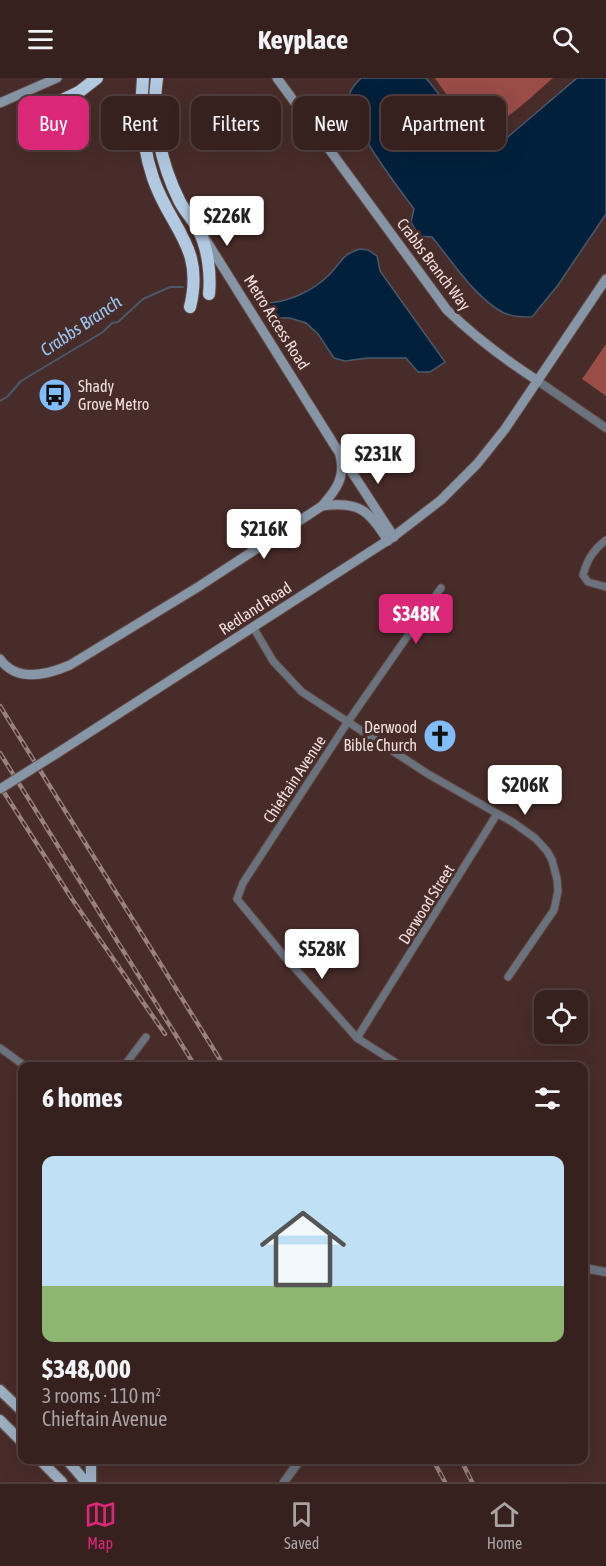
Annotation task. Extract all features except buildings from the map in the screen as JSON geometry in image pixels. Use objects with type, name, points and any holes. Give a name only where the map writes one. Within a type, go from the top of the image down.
[{"type":"highway","points":[[71,96],[97,78]]},
{"type":"highway","points":[[143,78],[141,106],[143,134],[153,178],[185,240],[193,262],[195,278],[190,307]]},
{"type":"highway","name":"Metro Access Road","points":[[157,78],[156,123],[164,158],[178,198],[199,231]]},
{"type":"highway","points":[[199,231],[211,281],[209,294]]},
{"type":"main road","points":[[0,104],[57,78]]},
{"type":"main road","name":"Crabbs Branch Way","points":[[277,78],[447,310],[497,354],[538,381]]},
{"type":"main road","name":"Metro Access Road","points":[[199,231],[338,450],[391,539]]},
{"type":"main road","name":"Redland Road","points":[[0,789],[391,539],[441,500],[477,464],[506,429],[606,279]]},
{"type":"main road","points":[[0,659],[18,673],[34,676],[52,673],[70,665],[198,587],[322,506],[341,480],[342,463],[338,450]]},
{"type":"main road","points":[[322,506],[340,504],[364,509],[391,539]]},
{"type":"main road","points":[[0,1390],[18,1407]]},
{"type":"main road","points":[[0,1420],[18,1438]]},
{"type":"main road","points":[[44,1464],[62,1482]]},
{"type":"main road","points":[[71,1464],[87,1482]]},
{"type":"main road","points":[[91,1464],[91,1482]]},
{"type":"street","name":"Crabbs Branch Way","points":[[538,381],[606,428]]},
{"type":"street","points":[[606,540],[595,549],[586,564],[583,575],[588,582],[606,588]]},
{"type":"street","name":"Chieftain Avenue","points":[[357,1038],[237,899],[243,884],[347,723],[441,588]]},
{"type":"street","points":[[253,627],[273,661],[293,684],[347,723],[535,838],[547,852],[556,870],[558,891],[554,909],[508,977]]},
{"type":"street","name":"Derwood Street","points":[[357,1038],[497,814]]},
{"type":"street","points":[[127,1062],[146,1037]]},
{"type":"street","points":[[357,1038],[395,1062]]},
{"type":"street","points":[[0,1048],[19,1062]]},
{"type":"street","points":[[588,1269],[606,1272]]},
{"type":"street","points":[[284,1482],[297,1464]]},
{"type":"shaded area","points":[[435,78],[553,78],[506,117],[506,96],[448,96]]},
{"type":"shaded area","points":[[606,344],[606,396],[582,379]]},
{"type":"water","points":[[361,78],[426,78],[440,96],[381,96],[381,150],[506,150],[506,139],[577,78],[606,78],[606,214],[558,285],[532,317],[511,315],[494,307],[465,279],[432,237],[419,236],[411,222],[414,209],[369,144],[369,96],[349,96]]},
{"type":"water","points":[[360,249],[368,250],[377,256],[380,271],[445,362],[430,372],[418,372],[406,358],[368,358],[345,361],[334,358],[318,334],[306,323],[290,318],[273,318],[265,303],[282,301],[308,291],[323,281],[345,256]]},
{"type":"waterway","name":"Crabbs Branch","points":[[0,401],[7,397],[21,381],[103,332],[112,323],[118,322],[143,299],[170,287],[183,287]]},
{"type":"railway","points":[[0,706],[222,1062]]},
{"type":"railway","points":[[0,753],[193,1062]]},
{"type":"railway","points":[[0,786],[72,899],[165,1034]]},
{"type":"railway","points":[[435,1464],[445,1482]]},
{"type":"railway","points":[[463,1464],[472,1482]]},
{"type":"place","name":"Shady Grove Metro","points":[[55,395]]},
{"type":"place","name":"Derwood Bible Church","points":[[440,736]]}]
